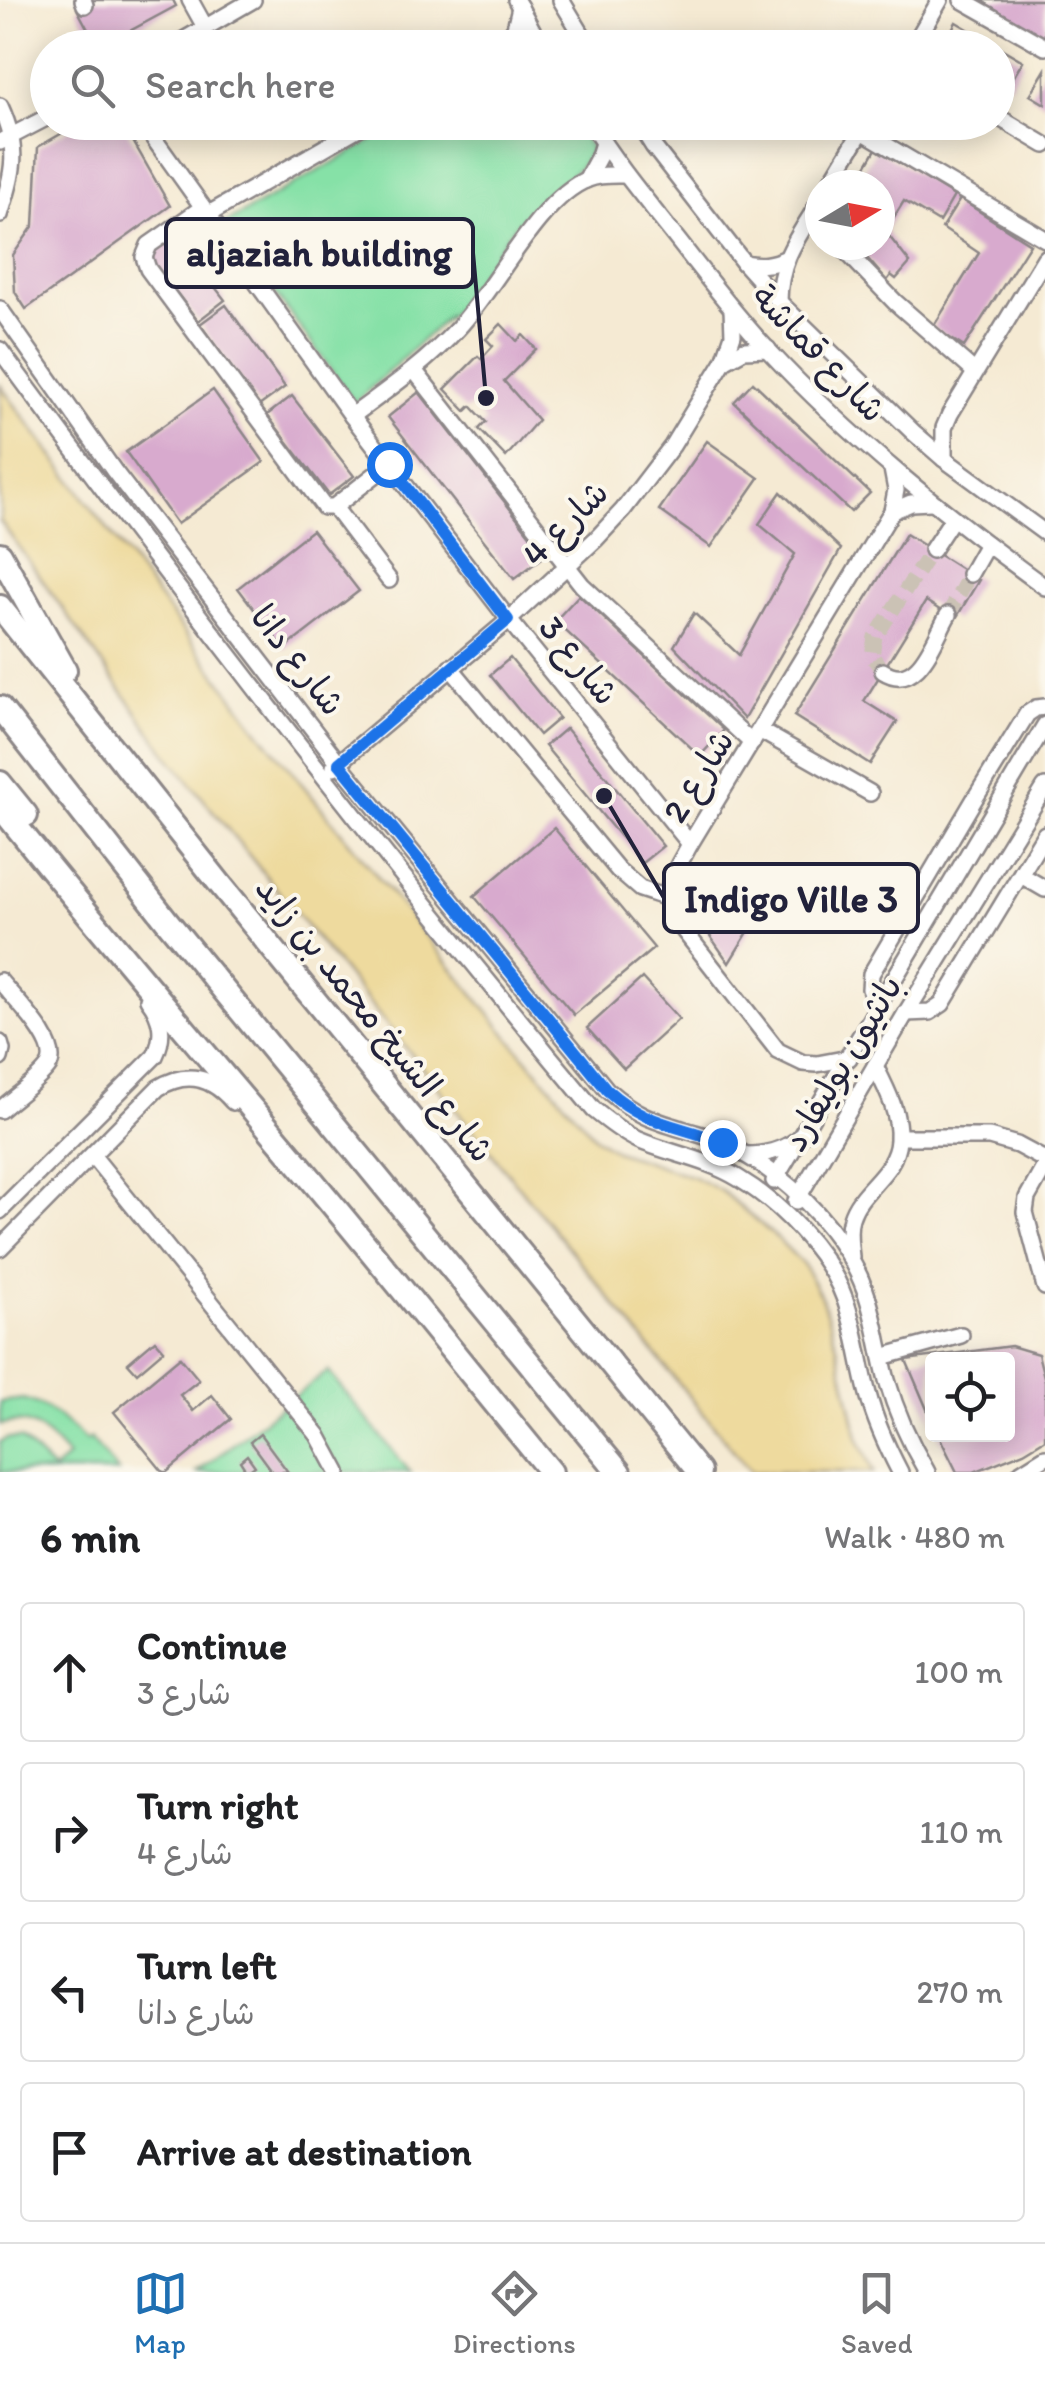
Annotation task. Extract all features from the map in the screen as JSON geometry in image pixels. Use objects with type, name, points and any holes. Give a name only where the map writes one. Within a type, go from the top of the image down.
[{"type":"highway","points":[[0,554],[98,730]]},
{"type":"highway","name":"شارع الشيخ محمد بن زايد","points":[[0,607],[699,1472]]},
{"type":"highway","points":[[0,708],[167,921],[618,1472]]},
{"type":"highway","points":[[0,782],[232,1070],[277,1138]]},
{"type":"highway","points":[[0,806],[551,1472]]},
{"type":"street","points":[[190,0],[206,27]]},
{"type":"street","points":[[201,30],[254,0]]},
{"type":"street","points":[[562,0],[580,30]]},
{"type":"street","points":[[922,30],[940,0]]},
{"type":"street","points":[[962,0],[1045,47]]},
{"type":"street","points":[[514,30],[518,4]]},
{"type":"street","points":[[518,4],[530,30]]},
{"type":"street","points":[[0,106],[13,168],[0,215]]},
{"type":"street","points":[[6,139],[30,126]]},
{"type":"street","points":[[1015,127],[1045,145]]},
{"type":"street","name":"شارع 3","points":[[155,140],[352,416],[508,620],[690,844]]},
{"type":"street","points":[[336,140],[204,211],[149,245],[144,257],[320,504],[334,507],[389,464]]},
{"type":"street","name":"شارع قماشة","points":[[600,140],[768,350],[892,469],[1045,586]]},
{"type":"street","name":"شارع قماشة","points":[[652,140],[744,263],[779,302],[912,432],[1044,530]]},
{"type":"street","points":[[838,170],[856,140]]},
{"type":"street","points":[[886,140],[1045,239]]},
{"type":"street","points":[[352,416],[414,370],[462,324],[532,228],[586,180],[602,143]]},
{"type":"street","points":[[586,180],[626,175]]},
{"type":"street","points":[[779,302],[785,259],[805,230]]},
{"type":"street","points":[[944,459],[942,444],[950,414],[1045,258]]},
{"type":"street","points":[[744,263],[758,266],[785,259]]},
{"type":"street","points":[[854,260],[895,302],[975,372]]},
{"type":"street","name":"شارع دانا","points":[[0,308],[114,472],[339,763],[607,1090],[646,1118],[696,1132],[746,1155],[799,1195],[836,1238],[864,1286],[887,1381],[926,1472]]},
{"type":"street","name":"شارع 4","points":[[323,776],[508,620],[596,539],[649,479],[724,360],[733,336],[732,309]]},
{"type":"street","name":"شارع دانا","points":[[0,350],[98,485],[323,776],[594,1110],[638,1140],[739,1178],[765,1197],[810,1242],[834,1274],[852,1323],[868,1398],[900,1472]]},
{"type":"street","points":[[724,360],[744,350],[768,350]]},
{"type":"street","points":[[414,370],[598,602],[756,737],[870,793]]},
{"type":"street","points":[[912,432],[939,423],[950,414]]},
{"type":"street","points":[[892,469],[896,490],[892,512]]},
{"type":"street","points":[[892,512],[911,503],[932,502]]},
{"type":"street","points":[[334,507],[389,580]]},
{"type":"street","name":"شارع 2","points":[[667,898],[669,884],[690,844],[892,512]]},
{"type":"street","points":[[932,550],[954,518]]},
{"type":"street","points":[[970,574],[986,544]]},
{"type":"street","points":[[883,671],[898,678],[912,673],[948,615]]},
{"type":"street","points":[[450,667],[618,870],[640,889],[667,898],[670,912],[778,1051],[790,1059],[816,1064],[849,1058]]},
{"type":"street","points":[[879,1006],[870,989],[872,974],[1027,714],[1045,707]]},
{"type":"street","name":"بانثيون بوليفارد","points":[[765,1197],[1045,725]]},
{"type":"street","name":"بانثيون بوليفارد","points":[[786,1217],[1045,787]]},
{"type":"street","points":[[906,1013],[930,1012],[942,1004],[1045,834]]},
{"type":"street","points":[[1020,875],[1045,889]]},
{"type":"street","points":[[0,1211],[8,1197],[148,1064],[160,1046],[161,1025],[153,1005],[88,917]]},
{"type":"street","points":[[0,981],[44,1035],[52,1054],[49,1066],[0,1110]]},
{"type":"street","points":[[0,1044],[0,1058]]},
{"type":"street","points":[[852,1261],[848,1229],[851,1217],[891,1162],[899,1138],[891,1100],[875,1066]]},
{"type":"street","points":[[0,1248],[158,1088],[178,1078],[201,1078],[220,1088],[267,1142],[308,1176]]},
{"type":"street","points":[[84,1126],[97,1150],[318,1435],[338,1472]]},
{"type":"street","points":[[746,1155],[775,1152],[801,1136]]},
{"type":"street","points":[[899,1138],[989,1137],[1017,1144],[1045,1163],[1024,1212],[1045,1288]]},
{"type":"street","points":[[882,1356],[961,1335]]},
{"type":"street","points":[[1021,1472],[1045,1457]]},
{"type":"green space","points":[[373,140],[586,140],[592,149],[581,166],[514,227],[455,310],[355,403],[224,224]]},
{"type":"green space","points":[[328,1371],[410,1472],[197,1472]]},
{"type":"green space","points":[[23,1399],[49,1410],[86,1441],[90,1438],[118,1472],[0,1472],[0,1442],[7,1438],[21,1439],[53,1470],[68,1457],[46,1434],[30,1425],[0,1425],[0,1402]]},
{"type":"sand","points":[[0,385],[253,724],[519,1050],[595,1137],[616,1151],[694,1177],[723,1192],[804,1265],[822,1299],[858,1437],[874,1472],[751,1472],[169,757],[0,521]]},
{"type":"building","points":[[93,0],[173,0],[176,6],[131,30],[88,30],[77,9]]},
{"type":"building","points":[[980,0],[1045,0],[1045,38]]},
{"type":"building","points":[[956,22],[970,30],[952,30]]},
{"type":"building","points":[[1015,56],[1023,61],[1015,75]]},
{"type":"building","points":[[1045,70],[1045,104],[1030,95]]},
{"type":"building","points":[[50,140],[132,140],[170,206],[26,309],[15,292],[13,255],[34,225],[38,147]]},
{"type":"building","points":[[876,149],[954,196],[939,222],[904,201],[895,215],[895,170],[864,170]]},
{"type":"building","points":[[960,199],[1030,244],[964,347],[933,327],[979,253],[942,228]]},
{"type":"building","points":[[172,231],[225,300],[198,321],[146,252]]},
{"type":"building","points":[[895,244],[910,263],[896,279],[891,275],[887,281],[869,260],[895,260]]},
{"type":"building","points":[[226,305],[285,387],[259,406],[200,324]]},
{"type":"building","points":[[501,324],[517,341],[523,335],[536,349],[504,381],[538,420],[506,457],[479,429],[486,422],[471,406],[466,411],[445,389],[493,346],[486,339]]},
{"type":"building","points":[[753,382],[870,493],[851,512],[734,402]]},
{"type":"building","points":[[213,390],[264,462],[177,524],[126,452]]},
{"type":"building","points":[[419,392],[546,555],[514,579],[388,417]]},
{"type":"building","points":[[292,396],[354,476],[329,495],[267,415]]},
{"type":"building","points":[[707,441],[759,478],[711,547],[659,510]]},
{"type":"building","points":[[781,492],[841,549],[744,719],[674,646],[694,613],[739,655],[795,554],[759,524]]},
{"type":"building","points":[[312,530],[359,591],[284,649],[238,588]]},
{"type":"building","points":[[906,534],[979,580],[955,620],[926,601],[864,701],[897,722],[870,764],[794,716]]},
{"type":"building","points":[[579,595],[724,730],[700,756],[555,621]]},
{"type":"building","points":[[510,658],[559,718],[539,735],[490,675]]},
{"type":"building","points":[[566,728],[663,846],[642,863],[545,746]]},
{"type":"building","points":[[554,828],[654,948],[574,1015],[474,896]]},
{"type":"building","points":[[706,867],[764,906],[729,963],[699,920],[693,888]]},
{"type":"building","points":[[642,978],[679,1019],[624,1069],[587,1028]]},
{"type":"building","points":[[155,1340],[164,1350],[137,1373],[128,1363]]},
{"type":"building","points":[[1011,1346],[1038,1354],[1045,1381],[1045,1439],[974,1472],[957,1472],[942,1442],[1015,1442],[1015,1352],[966,1352]]},
{"type":"building","points":[[180,1357],[199,1380],[180,1395],[193,1411],[212,1395],[231,1419],[163,1472],[114,1412]]},
{"type":"building","points":[[925,1357],[925,1405],[906,1360]]},
{"type":"building","points":[[260,1434],[288,1472],[272,1472],[250,1442]]},
{"type":"building","points":[[247,1455],[255,1466],[247,1472],[240,1461]]},
{"type":"tunnel","points":[[883,671],[872,656],[875,637],[932,550]]},
{"type":"tunnel","points":[[948,615],[970,574]]},
{"type":"place","name":"aljaziah building","points":[[486,398]]},
{"type":"place","name":"Indigo Ville 3","points":[[604,796]]},
{"type":"route","points":[[389,464],[508,620],[339,763],[607,1090],[646,1118],[722,1142]]}]
